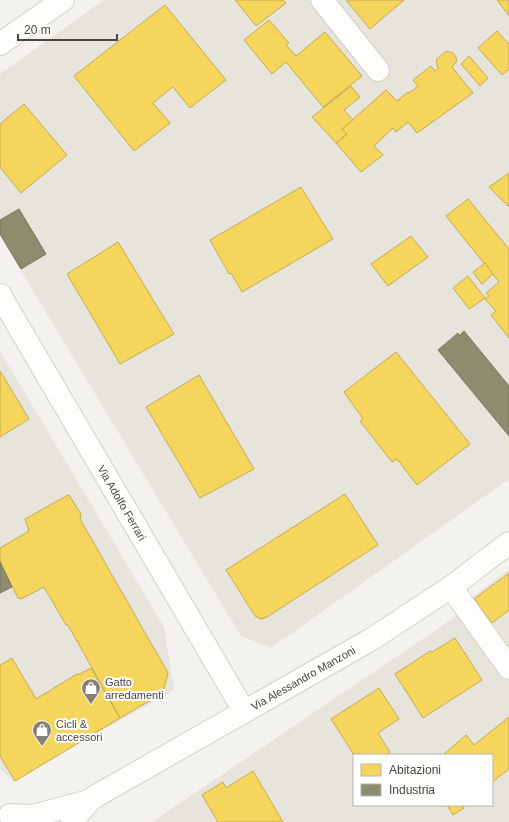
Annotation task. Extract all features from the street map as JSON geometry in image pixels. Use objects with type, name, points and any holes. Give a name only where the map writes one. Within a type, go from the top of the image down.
[{"type":"street","points":[[0,44],[63,0]]},
{"type":"street","points":[[322,0],[378,70]]},
{"type":"street","name":"Via Adolfo Ferrari","points":[[0,295],[244,712]]},
{"type":"street","name":"Via Alessandro Manzoni","points":[[10,817],[33,816],[89,802],[372,639],[451,587],[509,543]]},
{"type":"street","points":[[451,587],[509,668]]},
{"type":"street","name":"Via Alessandro Manzoni","points":[[72,822],[89,802]]},
{"type":"shaded area","points":[[104,0],[509,0],[509,479],[271,648],[241,636],[0,236],[0,74]]},
{"type":"shaded area","points":[[0,351],[164,627],[174,690],[13,781],[0,769]]},
{"type":"shaded area","points":[[509,569],[509,654],[470,599]]},
{"type":"shaded area","points":[[461,613],[509,680],[509,822],[152,822]]},
{"type":"building: Abitazioni","points":[[235,0],[283,0],[286,3],[256,26]]},
{"type":"building: Abitazioni","points":[[346,0],[404,0],[370,29]]},
{"type":"building: Abitazioni","points":[[497,0],[509,0],[509,16]]},
{"type":"building: Abitazioni","points":[[165,5],[226,80],[190,108],[173,87],[153,103],[170,123],[134,151],[74,76]]},
{"type":"building: Abitazioni","points":[[269,20],[289,43],[286,45],[296,56],[325,32],[362,76],[323,107],[286,62],[272,74],[244,40]]},
{"type":"building: Abitazioni","points":[[497,31],[509,44],[509,69],[502,75],[478,48]]},
{"type":"building: Abitazioni","points":[[446,51],[453,53],[456,57],[457,61],[452,67],[473,93],[417,133],[408,122],[396,132],[393,128],[374,146],[383,155],[361,172],[336,143],[347,134],[342,129],[386,90],[397,101],[408,92],[409,93],[418,86],[413,80],[431,66],[435,71],[438,68],[436,60]]},
{"type":"building: Abitazioni","points":[[469,56],[488,78],[480,86],[461,64]]},
{"type":"building: Abitazioni","points":[[351,86],[360,97],[344,110],[353,120],[342,129],[347,134],[336,143],[312,117]]},
{"type":"building: Abitazioni","points":[[24,104],[67,155],[21,193],[0,167],[0,124]]},
{"type":"building: Abitazioni","points":[[509,173],[509,207],[489,187]]},
{"type":"building: Abitazioni","points":[[301,187],[333,239],[242,292],[231,273],[229,274],[210,240]]},
{"type":"building: Abitazioni","points":[[468,199],[509,249],[509,338],[491,315],[496,311],[485,299],[489,296],[486,293],[499,282],[446,216]]},
{"type":"building: Abitazioni","points":[[411,236],[428,257],[388,286],[371,264]]},
{"type":"building: Abitazioni","points":[[118,242],[174,334],[120,364],[67,274]]},
{"type":"building: Abitazioni","points":[[485,263],[493,274],[482,284],[473,272]]},
{"type":"building: Abitazioni","points":[[468,276],[485,298],[469,309],[453,288]]},
{"type":"building: Abitazioni","points":[[396,352],[470,444],[417,485],[397,459],[392,462],[360,421],[363,419],[344,392]]},
{"type":"building: Abitazioni","points":[[0,371],[29,419],[0,437]]},
{"type":"building: Abitazioni","points":[[199,375],[254,469],[200,498],[146,407]]},
{"type":"building: Abitazioni","points":[[345,494],[378,545],[267,617],[261,619],[255,616],[226,570]]},
{"type":"building: Abitazioni","points":[[68,495],[81,514],[80,519],[168,673],[163,693],[120,718],[68,625],[66,625],[44,587],[21,599],[18,598],[0,562],[0,548],[29,531],[25,519]]},
{"type":"building: Abitazioni","points":[[509,573],[509,610],[492,623],[474,599]]},
{"type":"building: Abitazioni","points":[[455,638],[482,680],[423,718],[395,674],[430,651],[432,652]]},
{"type":"building: Abitazioni","points":[[12,658],[36,699],[77,674],[91,668],[120,718],[15,781],[0,756],[0,665]]},
{"type":"building: Abitazioni","points":[[379,688],[399,719],[378,733],[390,752],[387,754],[353,754],[331,719]]},
{"type":"building: Abitazioni","points":[[509,717],[509,769],[493,781],[493,754],[444,754],[466,735],[474,745]]},
{"type":"building: Abitazioni","points":[[253,771],[283,822],[218,822],[202,795],[223,782],[226,788]]},
{"type":"building: Abitazioni","points":[[448,806],[463,806],[464,808],[453,815]]},
{"type":"building: Industria","points":[[19,209],[46,254],[21,269],[0,234],[0,220]]},
{"type":"building: Industria","points":[[464,331],[509,386],[509,436],[438,350],[458,333],[459,336]]},
{"type":"building: Industria","points":[[0,562],[12,587],[0,593]]},
{"type":"place","name":"Gatto arredamenti","points":[[91,705]]},
{"type":"place","name":"Cicli & accessori","points":[[42,747]]}]
